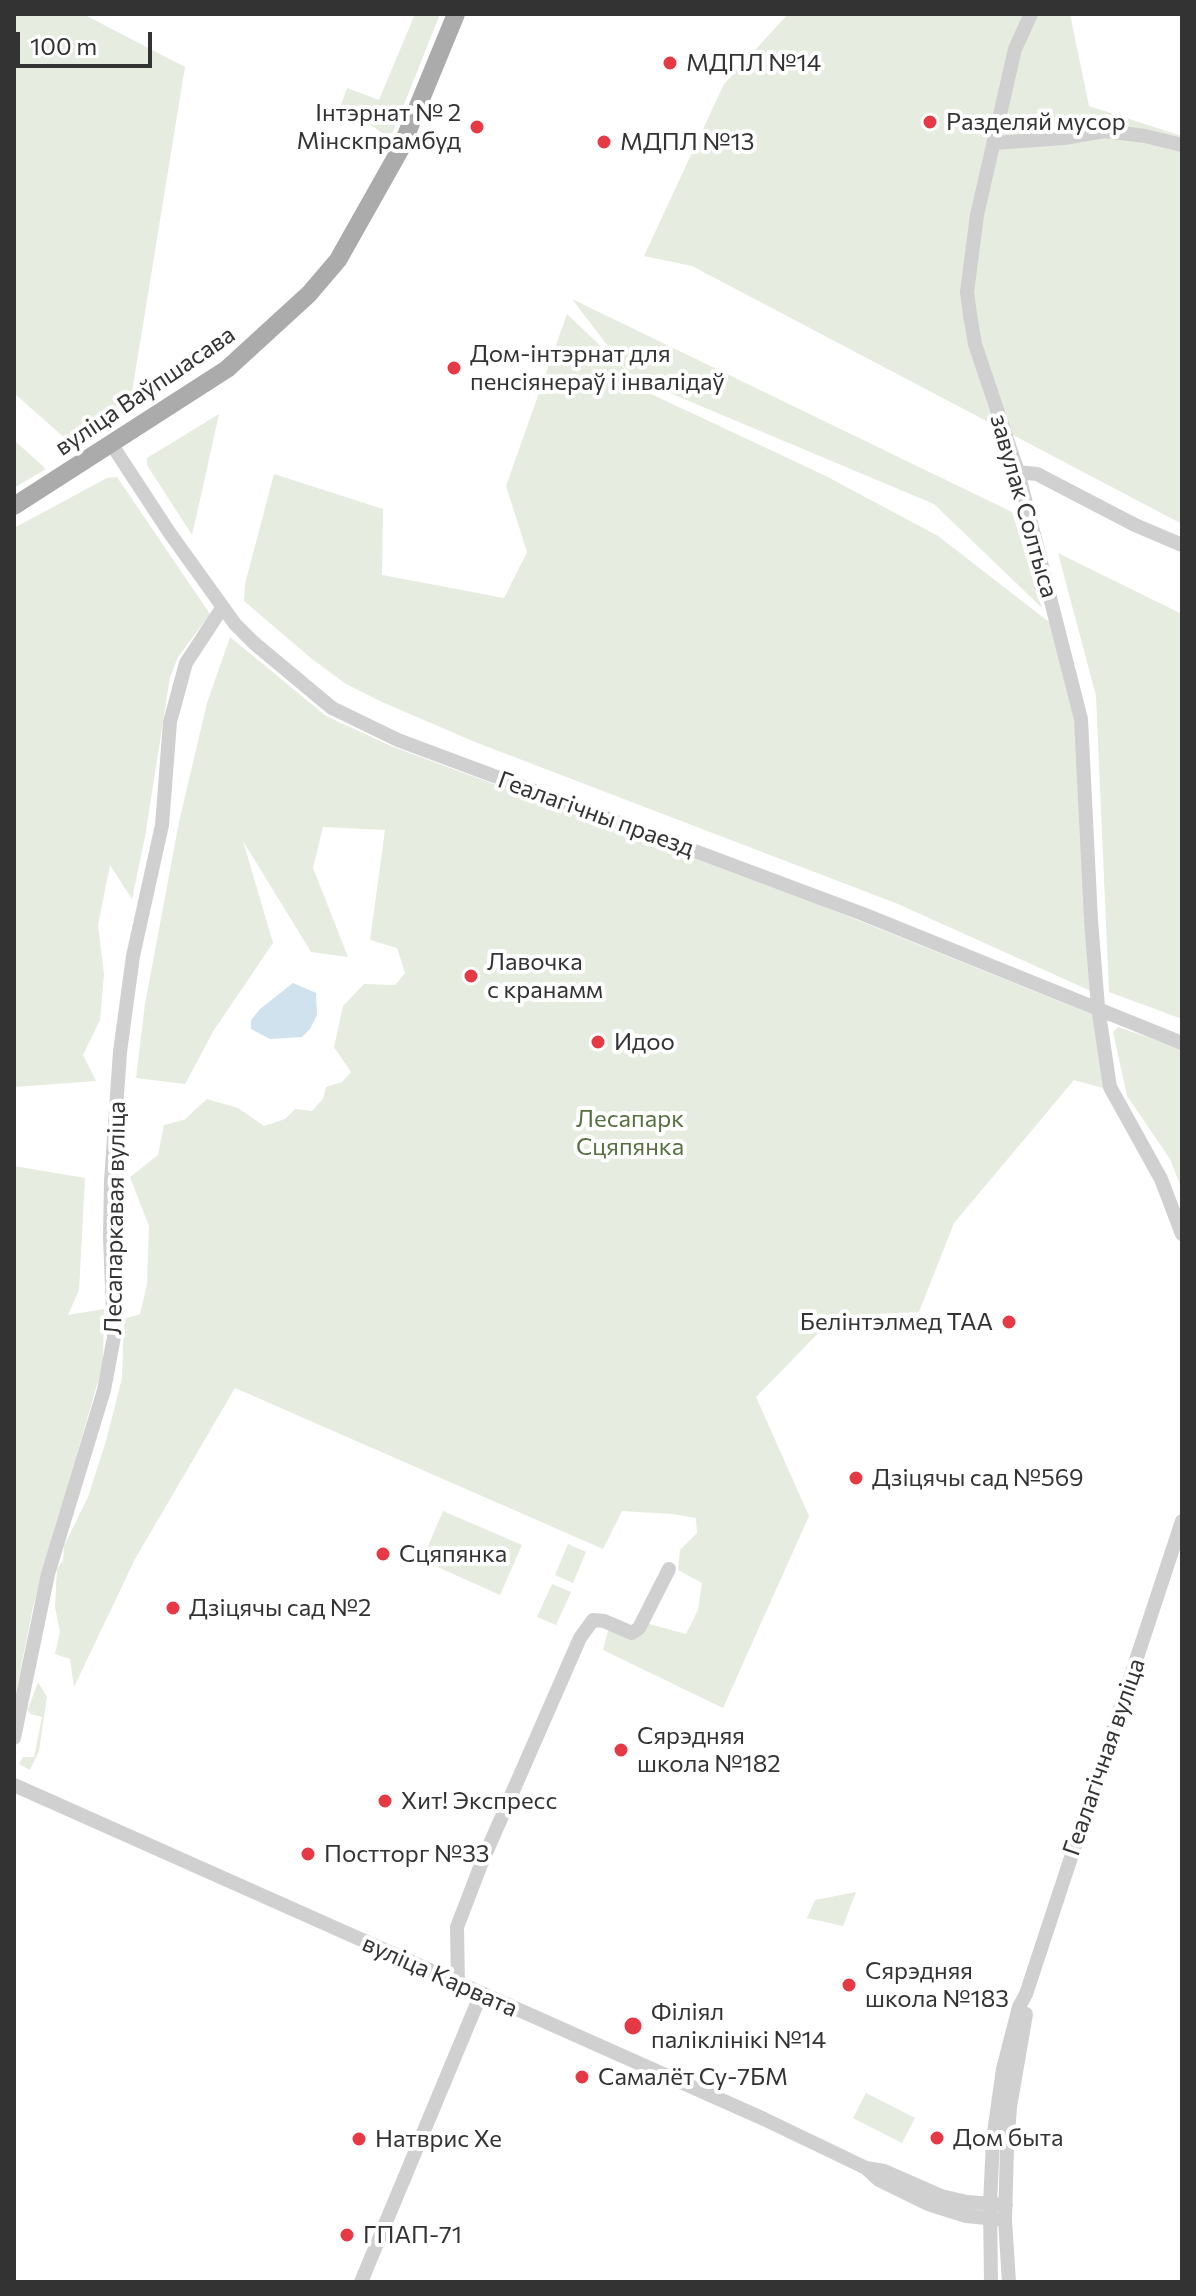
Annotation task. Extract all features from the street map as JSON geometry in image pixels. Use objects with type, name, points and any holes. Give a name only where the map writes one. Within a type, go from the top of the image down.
[{"type":"main road","name":"вуліца Ваўпшасава","points":[[14,506],[227,369],[302,302],[338,260],[400,150],[456,14]]},
{"type":"street","name":"завулак Солтыса","points":[[1031,14],[1015,49],[977,215],[967,292],[975,344],[1018,472],[1081,719],[1088,881],[1098,1007]]},
{"type":"street","points":[[994,143],[1064,138],[1105,131],[1182,145]]},
{"type":"street","name":"Геалагічны праезд","points":[[112,445],[222,608],[254,643],[332,708],[398,740],[863,914],[1182,1043]]},
{"type":"street","points":[[1018,472],[1037,474],[1135,525],[1182,545]]},
{"type":"street","name":"Лесапаркавая вуліца","points":[[14,1738],[48,1574],[104,1390],[114,1337],[111,1181],[120,1052],[133,956],[162,825],[170,722],[186,663],[222,608]]},
{"type":"street","points":[[1098,1007],[1110,1087],[1158,1171],[1182,1234]]},
{"type":"street","name":"Геалагічная вуліца","points":[[991,2282],[993,2140],[1003,2069],[1019,2007],[1026,1994],[1182,1521]]},
{"type":"street","points":[[458,1984],[457,1927],[482,1862],[580,1638],[593,1620],[604,1621],[632,1633],[639,1628],[669,1569]]},
{"type":"street","name":"вуліца Карвата","points":[[14,1785],[764,2119],[866,2168],[884,2171],[941,2196],[1006,2213]]},
{"type":"street","points":[[361,2282],[481,1994]]},
{"type":"street","name":"Геалагічная вуліца","points":[[1009,2282],[1006,2213],[1010,2107],[1026,2013],[1026,1994]]},
{"type":"green space","points":[[14,14],[83,14],[185,67],[130,404],[68,441],[14,393]]},
{"type":"green space","points":[[415,14],[440,14],[393,132],[385,135],[341,105],[347,88],[379,100]]},
{"type":"green space","points":[[788,14],[1070,14],[1089,106],[1182,136],[1182,524],[692,266],[644,256],[724,84]]},
{"type":"green space","points":[[572,299],[1012,512],[1042,608],[934,504],[634,378],[651,394],[826,476],[938,536],[1062,632],[1074,697],[1093,992],[898,904],[475,742],[382,702],[346,684],[244,601],[245,584],[274,474],[383,509],[382,575],[504,598],[527,552],[506,486],[567,314],[627,371]]},
{"type":"green space","points":[[219,414],[192,535],[147,465],[147,458]]},
{"type":"green space","points":[[14,440],[46,469],[14,488]]},
{"type":"green space","points":[[117,477],[210,614],[178,657],[170,677],[132,899],[110,865],[98,925],[104,974],[100,1020],[83,1055],[96,1081],[14,1087],[14,528],[107,478]]},
{"type":"green space","points":[[1058,553],[1182,614],[1182,1019],[1109,992],[1096,696]]},
{"type":"green space","name":"Лесапарк Сцяпянка","points":[[230,637],[326,716],[391,746],[825,907],[1101,1018],[1117,1092],[1074,1080],[954,1223],[919,1312],[835,1316],[756,1397],[809,1516],[723,1708],[603,1650],[608,1631],[649,1624],[686,1634],[698,1610],[702,1583],[678,1570],[680,1550],[697,1533],[696,1518],[622,1511],[603,1549],[235,1388],[135,1559],[74,1687],[70,1659],[55,1654],[60,1632],[55,1607],[57,1569],[63,1561],[64,1546],[88,1497],[106,1441],[122,1378],[124,1319],[140,1314],[147,1284],[149,1226],[130,1177],[158,1155],[164,1125],[184,1120],[207,1099],[238,1108],[264,1126],[285,1119],[295,1109],[312,1111],[323,1099],[326,1087],[342,1082],[351,1072],[334,1047],[343,1006],[364,984],[395,985],[405,973],[397,948],[370,940],[385,830],[323,827],[313,868],[348,957],[311,952],[243,841],[273,943],[214,1030],[185,1084],[136,1078],[145,1004],[179,822],[207,703]]},
{"type":"green space","points":[[1118,1027],[1182,1049],[1182,1190],[1170,1159],[1127,1096],[1113,1032]]},
{"type":"green space","points":[[14,1166],[85,1178],[79,1290],[68,1315],[104,1309],[103,1364],[33,1607],[14,1702]]},
{"type":"green space","points":[[443,1511],[522,1545],[500,1595],[422,1560]]},
{"type":"green space","points":[[568,1544],[586,1552],[573,1583],[555,1575]]},
{"type":"green space","points":[[552,1584],[571,1592],[556,1625],[537,1617]]},
{"type":"green space","points":[[38,1682],[47,1697],[39,1751],[30,1770],[19,1764],[23,1757],[34,1757],[42,1717],[30,1714],[28,1709]]},
{"type":"green space","points":[[856,1892],[843,1926],[807,1918],[815,1900]]},
{"type":"green space","points":[[866,2093],[915,2118],[902,2143],[853,2118]]},
{"type":"water","points":[[293,983],[316,993],[317,1015],[310,1029],[302,1037],[270,1039],[251,1029],[251,1020],[260,1009]]},
{"type":"place","name":"МДПЛ №14","points":[[670,63]]},
{"type":"place","name":"Разделяй мусор","points":[[930,122]]},
{"type":"place","name":"Інтэрнат № 2 Мінскпрамбуд","points":[[477,127]]},
{"type":"place","name":"МДПЛ №13","points":[[604,142]]},
{"type":"place","name":"Дом-інтэрнат для пенсіянераў і інвалідаў","points":[[454,368]]},
{"type":"place","name":"Лавочка с кранамм","points":[[471,976]]},
{"type":"place","name":"Идоо","points":[[598,1042]]},
{"type":"place","name":"Белінтэлмед ТАА","points":[[1009,1322]]},
{"type":"place","name":"Дзіцячы сад №569","points":[[856,1478]]},
{"type":"place","name":"Сцяпянка","points":[[383,1554]]},
{"type":"place","name":"Дзіцячы сад №2","points":[[173,1608]]},
{"type":"place","name":"Сярэдняя школа №182","points":[[621,1750]]},
{"type":"place","name":"Хит! Экспресс","points":[[385,1801]]},
{"type":"place","name":"Постторг №33","points":[[308,1854]]},
{"type":"place","name":"Сярэдняя школа №183","points":[[849,1985]]},
{"type":"place","name":"Філіял паліклінікі №14","points":[[633,2026]]},
{"type":"place","name":"Самалёт Су-7БМ","points":[[582,2077]]},
{"type":"place","name":"Дом быта","points":[[937,2138]]},
{"type":"place","name":"Натврис Хе","points":[[359,2139]]},
{"type":"place","name":"ГПАП-71","points":[[347,2235]]}]
